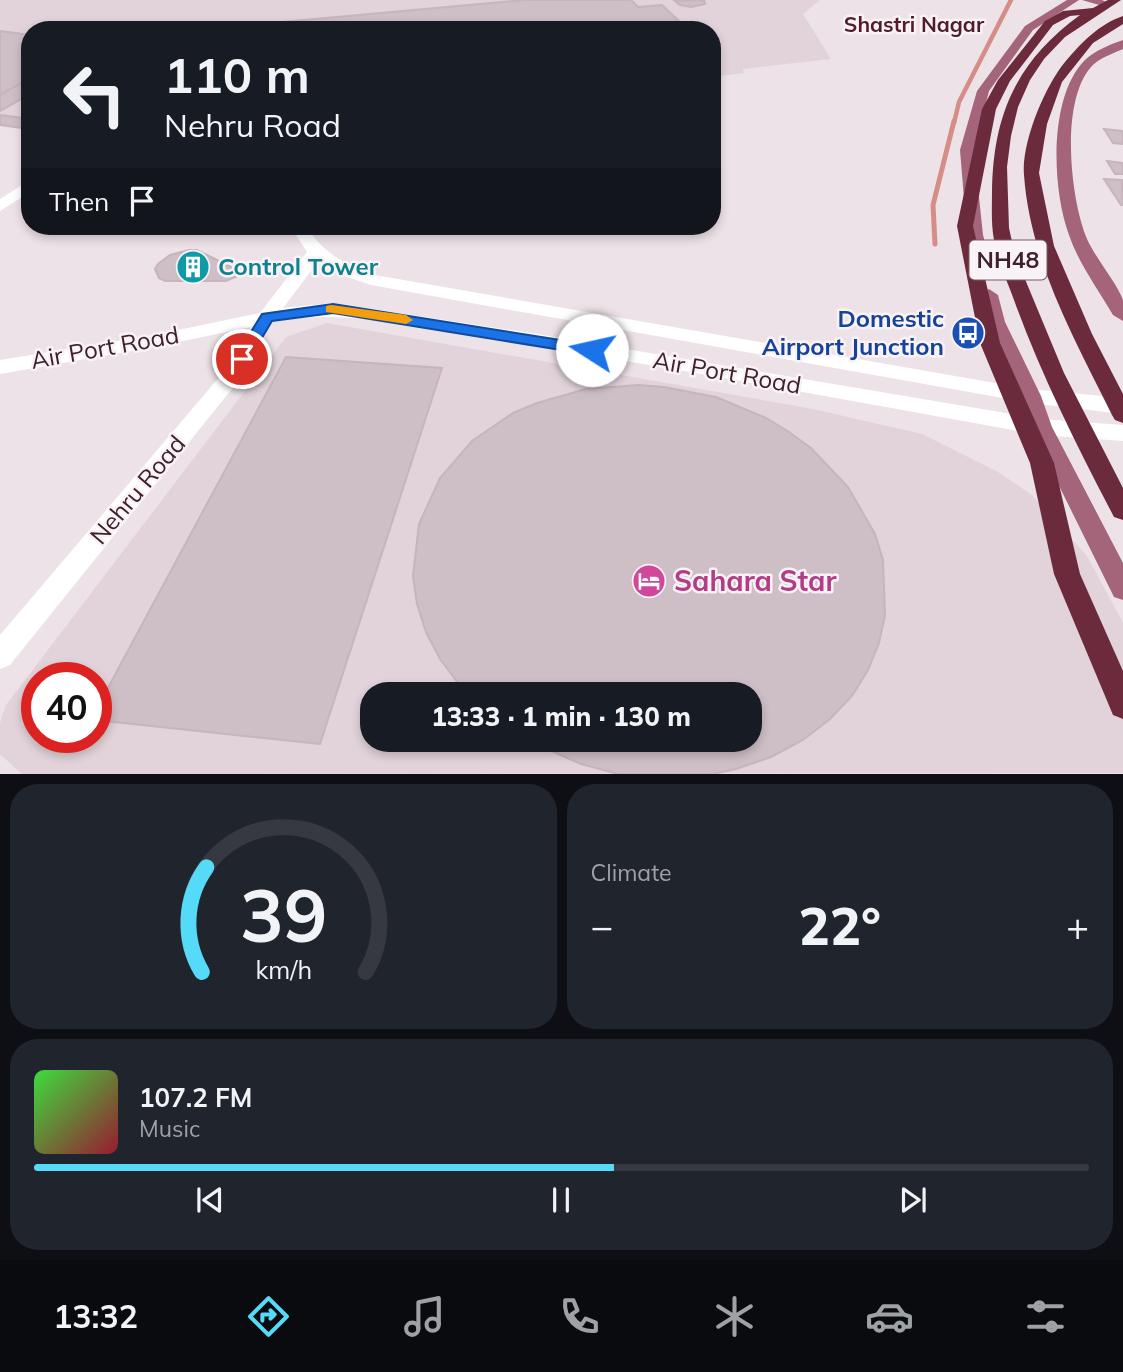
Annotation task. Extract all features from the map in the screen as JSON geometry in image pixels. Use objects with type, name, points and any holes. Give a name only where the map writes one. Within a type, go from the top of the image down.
[{"type":"highway","name":"NH48","points":[[1111,2],[1088,9],[1053,41],[1026,73],[1007,119],[998,170],[1002,242],[1033,331],[1123,510]]},
{"type":"highway","points":[[1088,9],[1067,13],[1049,23],[1009,72],[989,109],[965,226],[990,343],[1042,463],[1066,574],[1123,705]]},
{"type":"highway","name":"NH48","points":[[1123,19],[1103,31],[1080,51],[1056,81],[1040,124],[1031,173],[1045,246],[1082,334],[1123,415]]},
{"type":"highway","points":[[1090,61],[1116,32],[1103,31]]},
{"type":"main road","points":[[1074,0],[1029,28],[983,91],[967,150],[975,235],[995,322],[1030,396],[1041,427],[1123,589]]},
{"type":"main road","points":[[1123,44],[1090,61],[1076,81],[1065,124],[1065,166],[1074,226],[1090,260],[1123,315]]},
{"type":"street","points":[[0,206],[21,192]]},
{"type":"street","name":"Air Port Road","points":[[304,235],[316,252],[337,268],[371,280],[1030,396],[1123,406]]},
{"type":"street","name":"Nehru Road","points":[[0,656],[228,380],[267,317],[316,252]]},
{"type":"street","name":"Air Port Road","points":[[0,367],[154,341],[267,317],[333,309],[1041,427],[1123,433]]},
{"type":"shaded area","points":[[0,0],[820,0],[803,14],[831,59],[743,69],[744,73],[721,76],[721,21],[21,21],[21,128],[0,125]]},
{"type":"shaded area","points":[[327,323],[813,409],[922,434],[998,472],[1032,495],[1087,556],[1123,623],[1123,773],[22,774],[0,754],[0,723],[6,705],[21,685],[21,753],[112,753],[112,662],[39,662],[286,337]]},
{"type":"building","points":[[525,0],[631,0],[638,7],[662,5],[679,21],[293,21]]},
{"type":"building","points":[[704,0],[705,4],[691,7],[675,1]]},
{"type":"building","points":[[0,31],[21,34],[21,83],[0,95]]},
{"type":"building","points":[[21,83],[21,99],[0,111],[0,95]]},
{"type":"building","points":[[0,115],[21,118],[21,128],[0,125]]},
{"type":"building","points":[[1104,129],[1123,131],[1123,144],[1113,143]]},
{"type":"building","points":[[1107,161],[1123,163],[1123,174],[1115,174]]},
{"type":"building","points":[[1104,179],[1122,180],[1123,205],[1121,205]]},
{"type":"building","name":"Control Tower","points":[[197,250],[237,270],[238,276],[226,281],[165,281],[159,278],[155,269],[158,264],[170,255]]},
{"type":"building","points":[[286,357],[442,368],[320,744],[112,722],[112,680]]},
{"type":"building","name":"Sahara Star","points":[[638,385],[716,397],[766,418],[789,432],[811,448],[848,487],[875,534],[883,560],[885,615],[879,643],[868,670],[852,696],[830,719],[803,740],[771,757],[713,774],[618,774],[581,764],[554,752],[762,752],[762,682],[457,682],[440,659],[426,632],[417,604],[413,576],[419,524],[440,478],[472,441],[513,413],[586,389]]},
{"type":"waterway","points":[[954,123],[959,102],[1011,0]]},
{"type":"waterway","points":[[935,244],[933,205],[954,121]]},
{"type":"slow traffic","points":[[331,309],[406,320]]},
{"type":"place","name":"Control Tower","points":[[193,267]]},
{"type":"place","name":"Domestic Airport Junction","points":[[968,333]]},
{"type":"place","name":"Sahara Star","points":[[649,581]]},
{"type":"district","name":"Shastri Nagar","points":[[914,25]]},
{"type":"route","points":[[242,359],[267,317],[333,309],[592,350]]}]
